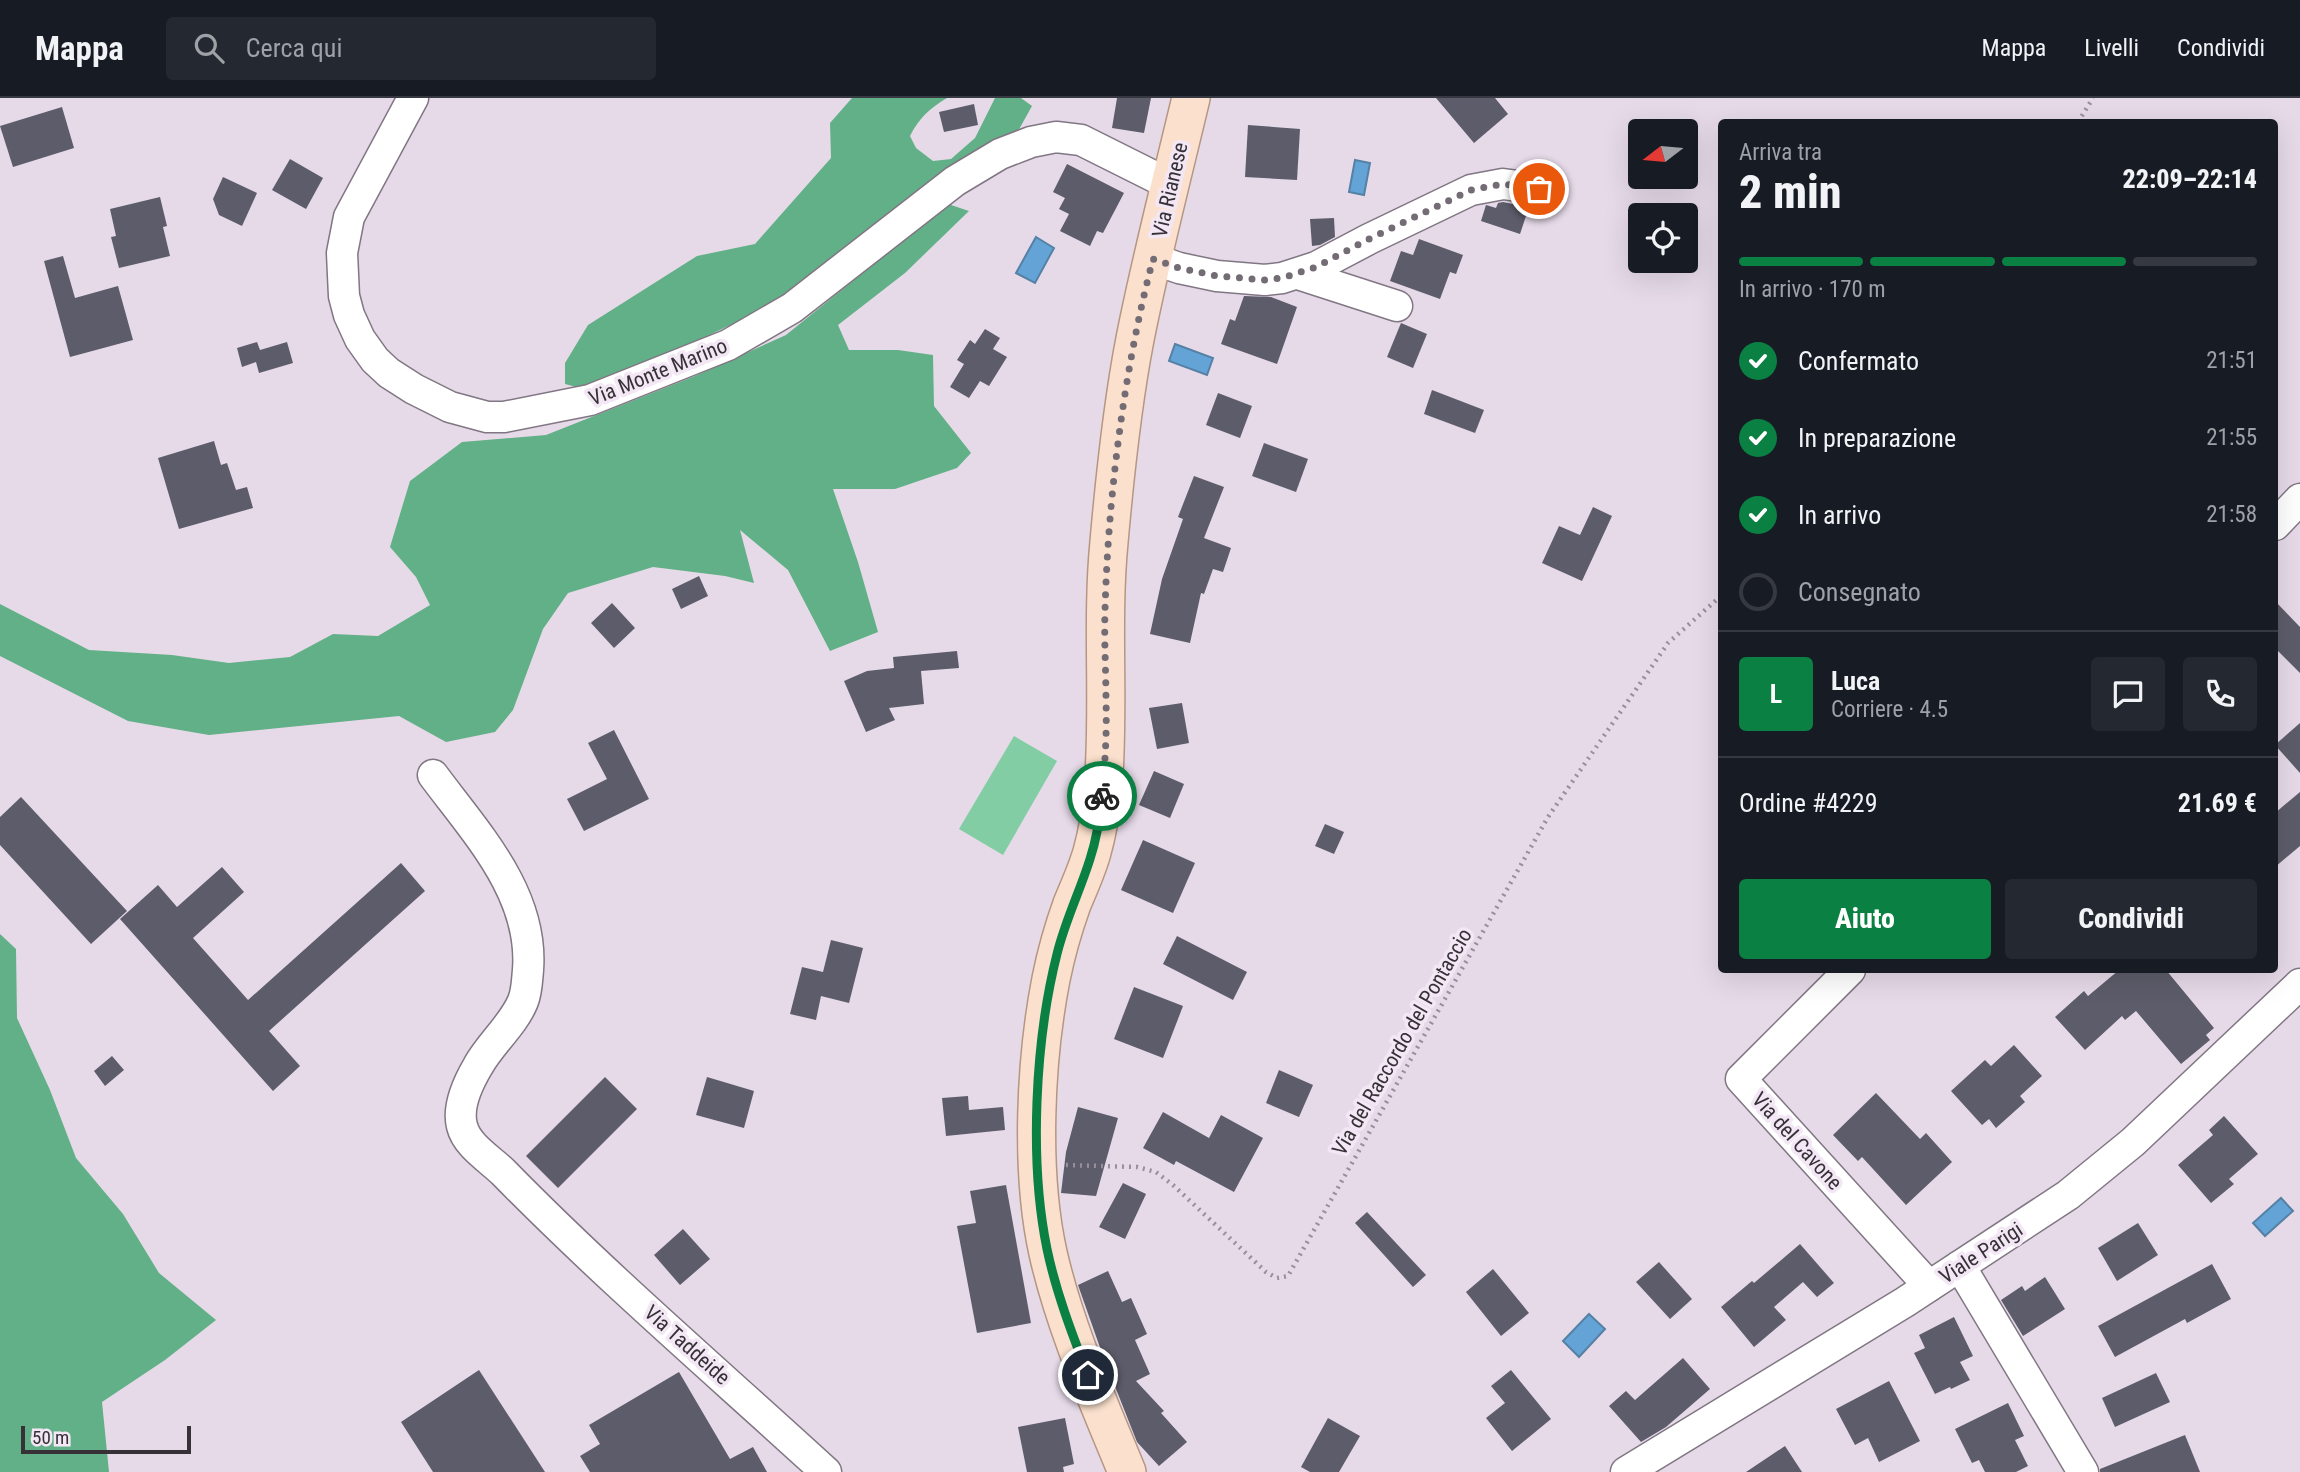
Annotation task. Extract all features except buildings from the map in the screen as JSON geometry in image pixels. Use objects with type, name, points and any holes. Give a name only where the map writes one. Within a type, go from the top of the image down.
[{"type":"main road","name":"Via Rianese","points":[[1127,1472],[1080,1353],[1053,1275],[1041,1217],[1037,1165],[1038,1106],[1046,1007],[1060,942],[1090,861],[1100,819],[1106,753],[1105,609],[1108,547],[1129,375],[1191,98]]},
{"type":"street","name":"Via Monte Marino","points":[[413,98],[349,217],[342,253],[344,296],[360,339],[375,360],[389,373],[450,407],[487,417],[504,417],[590,400],[728,345],[792,308],[962,177],[1000,155],[1031,142],[1056,137],[1081,140],[1171,185]]},
{"type":"street","points":[[1153,259],[1191,271],[1231,278],[1265,280],[1298,274],[1471,190],[1503,184],[1539,189]]},
{"type":"street","points":[[1298,274],[1397,306]]},
{"type":"street","points":[[2278,522],[2300,499]]},
{"type":"street","name":"Via Taddeide","points":[[433,775],[508,882],[524,923],[528,949],[527,983],[523,1001],[473,1074],[462,1107],[463,1130],[473,1145],[548,1219],[826,1472]]},
{"type":"street","name":"Via del Cavone","points":[[1847,973],[1741,1079],[1929,1286]]},
{"type":"street","name":"Viale Parigi","points":[[1626,1472],[2048,1210],[2133,1142],[2300,984]]},
{"type":"street","points":[[1960,1266],[2083,1472]]},
{"type":"path","points":[[2080,119],[2093,98]]},
{"type":"path","name":"Via del Raccordo del Pontaccio","points":[[1037,1165],[1128,1166],[1156,1172],[1266,1272],[1278,1278],[1287,1276],[1548,817],[1668,643],[1718,599]]},
{"type":"green space","points":[[852,98],[947,98],[926,114],[910,136],[916,148],[933,161],[951,159],[975,138],[995,98],[1021,98],[1032,106],[1017,133],[771,308],[656,361],[584,389],[565,384],[565,363],[588,325],[697,256],[755,244],[831,158],[830,123]]},
{"type":"green space","points":[[948,204],[969,211],[905,273],[838,325],[849,350],[898,350],[933,355],[934,406],[971,453],[957,468],[895,489],[833,489],[878,632],[830,651],[788,570],[740,530],[754,583],[725,576],[653,567],[568,593],[543,629],[513,710],[495,732],[446,742],[399,716],[209,735],[128,721],[0,656],[0,604],[89,650],[172,655],[229,663],[290,657],[333,634],[378,636],[430,605],[416,577],[390,547],[410,481],[462,442],[546,435],[695,376],[786,335]]},
{"type":"green space","points":[[1014,736],[1057,761],[1003,855],[959,829]]},
{"type":"green space","points":[[0,934],[16,949],[17,1018],[50,1090],[76,1158],[123,1214],[159,1273],[216,1320],[165,1360],[102,1402],[109,1472],[0,1472]]},
{"type":"water","points":[[1355,160],[1370,163],[1364,195],[1349,192]]},
{"type":"water","points":[[1036,237],[1054,248],[1035,283],[1016,273]]},
{"type":"water","points":[[1175,344],[1213,358],[1207,375],[1169,361]]},
{"type":"water","points":[[2281,1198],[2293,1211],[2265,1236],[2253,1223]]},
{"type":"water","points":[[1589,1314],[1605,1329],[1579,1357],[1563,1341]]},
{"type":"way so far","points":[[1102,796],[1106,753],[1105,609],[1108,547],[1116,467],[1134,342],[1153,259],[1217,276],[1265,280],[1282,278],[1316,267],[1438,204],[1471,190],[1503,184],[1539,189]]},
{"type":"route","points":[[1088,1375],[1053,1275],[1043,1230],[1037,1165],[1038,1106],[1044,1023],[1052,977],[1066,922],[1094,847],[1102,796]]}]
